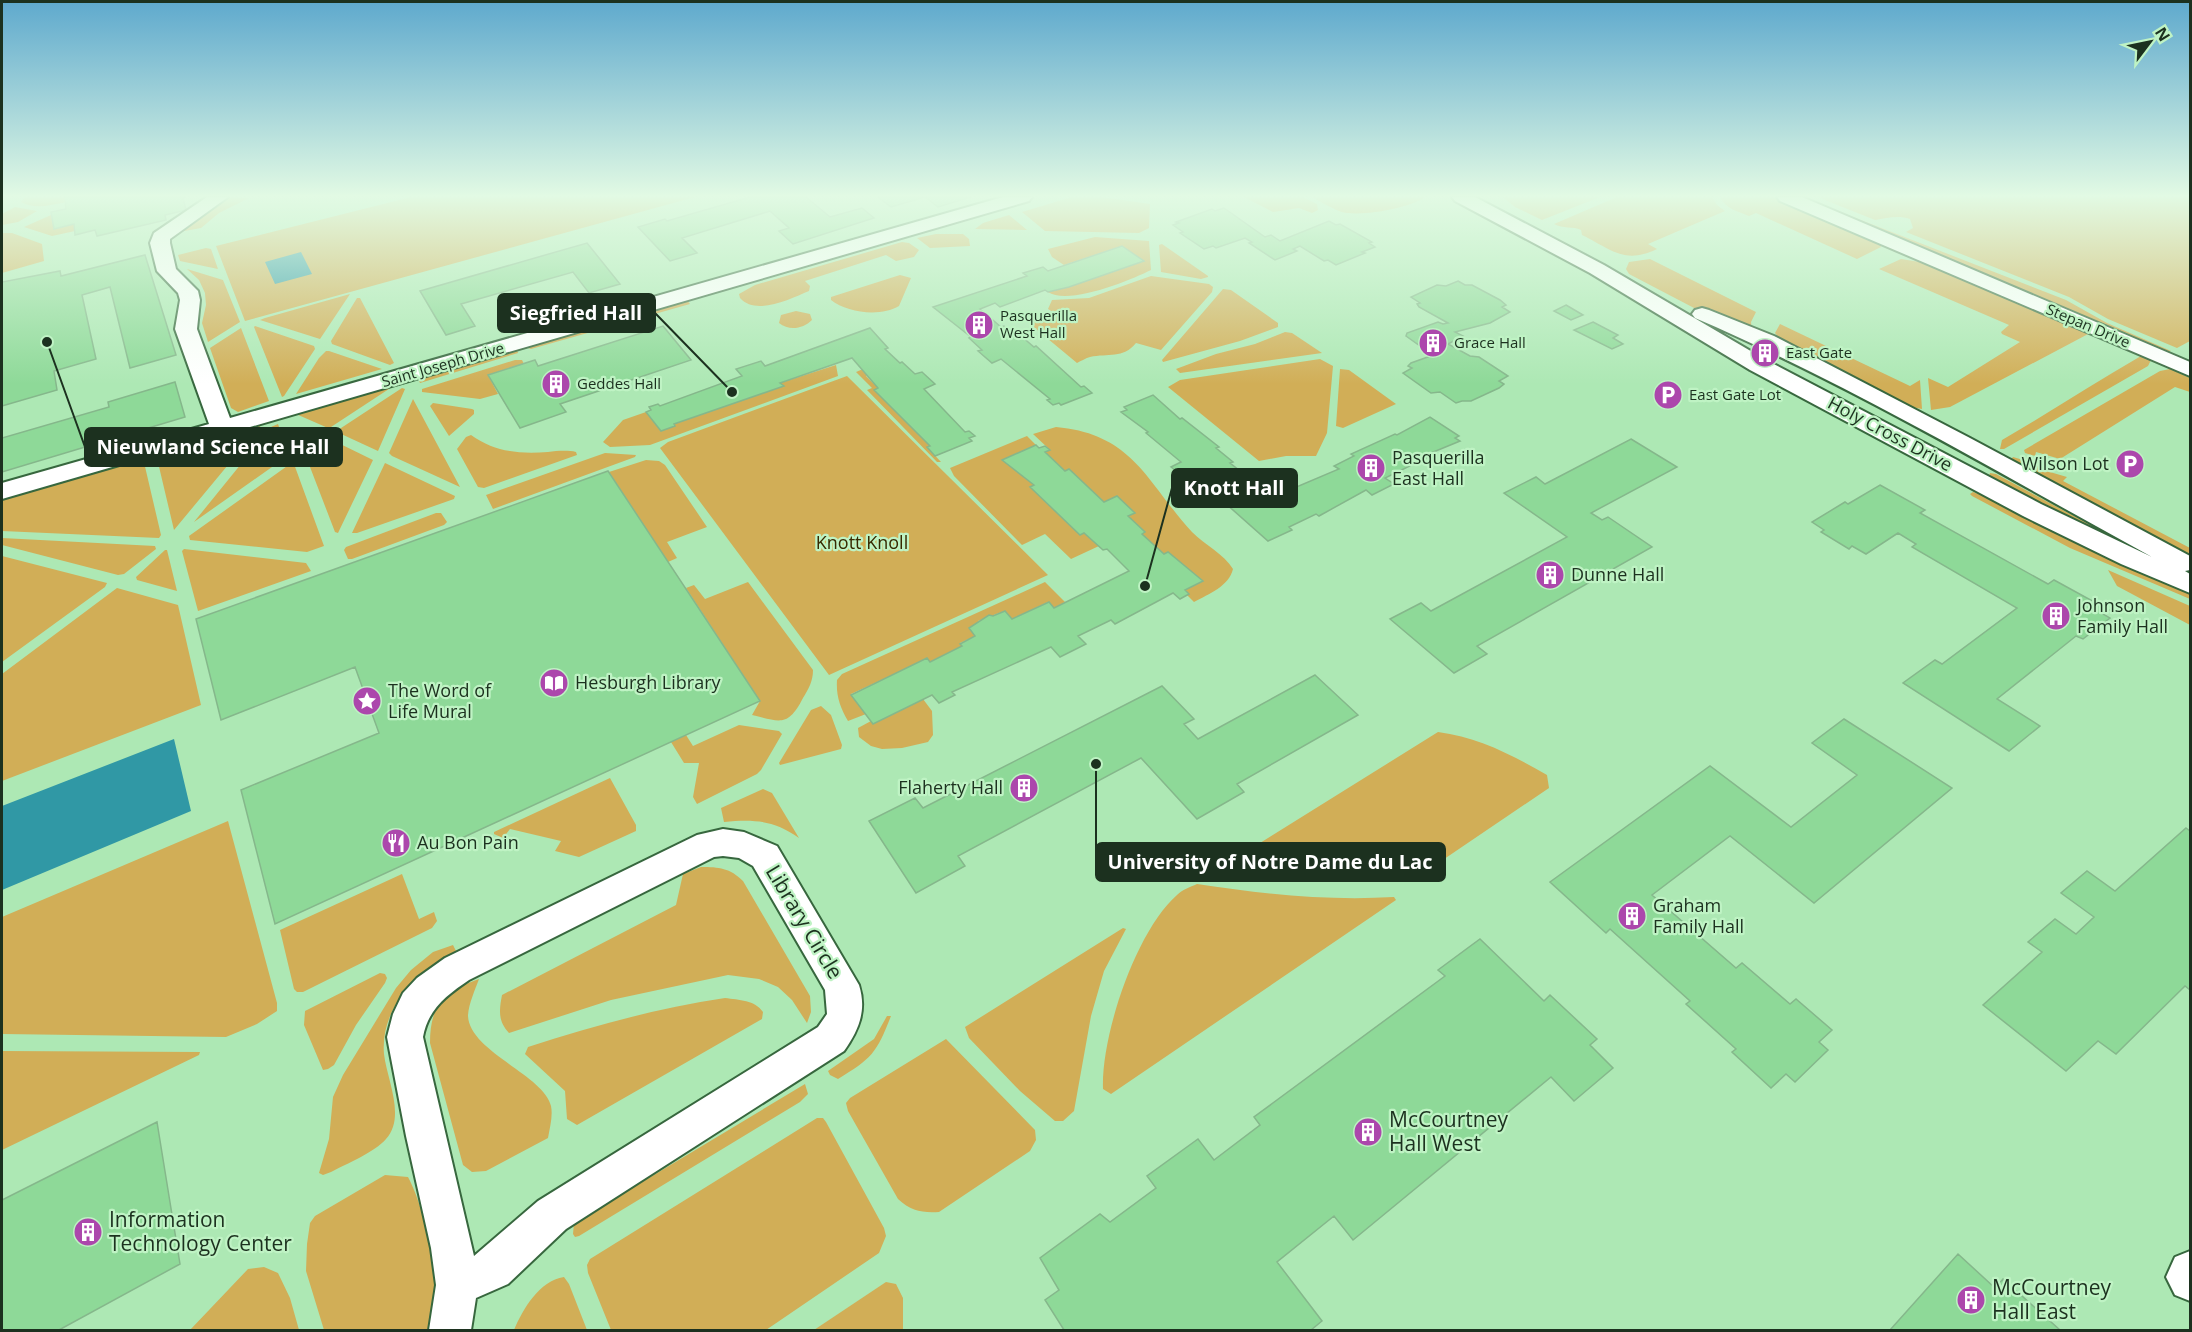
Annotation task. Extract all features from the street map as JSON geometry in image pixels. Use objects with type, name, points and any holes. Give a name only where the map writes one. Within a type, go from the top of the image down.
[{"type":"street","points":[[164,259],[167,271],[188,291],[190,306],[186,329],[222,428]]},
{"type":"street","name":"Saint Joseph Drive","points":[[2,491],[807,259]]},
{"type":"street","name":"Holy Cross Drive","points":[[1578,259],[1758,365],[2032,510],[2130,558],[2190,584]]},
{"type":"street","name":"Stepan Drive","points":[[1931,259],[2190,370]]},
{"type":"street","name":"Holy Cross Drive","points":[[1597,269],[1766,341],[1962,443],[2190,567]]},
{"type":"street","name":"Library Circle","points":[[450,1330],[457,1285],[452,1248],[425,1136],[405,1037],[412,1008],[437,982],[457,969],[708,845],[735,842],[750,846],[765,855],[841,985],[846,1008],[843,1024],[831,1039],[552,1215],[493,1269],[457,1285]]},
{"type":"shaded area","points":[[2,259],[2190,259],[2190,1330],[2,1330]]},
{"type":"green space","points":[[2,259],[44,259],[44,261],[2,273]]},
{"type":"green space","points":[[179,259],[215,259],[218,269]]},
{"type":"green space","points":[[221,259],[469,259],[245,321]]},
{"type":"green space","points":[[843,259],[873,259],[805,281],[810,286],[809,291],[764,306],[755,306],[740,298],[739,294],[755,285]]},
{"type":"green space","points":[[1055,259],[1082,259],[1064,265]]},
{"type":"green space","points":[[1140,259],[1150,259],[1151,270],[1100,290],[1070,296],[1048,292],[1143,261]]},
{"type":"green space","points":[[1160,259],[1184,259],[1208,277],[1201,279],[1161,272]]},
{"type":"green space","points":[[1650,259],[1756,312],[1751,322],[1752,332],[1696,309],[1629,274],[1626,269],[1629,262]]},
{"type":"green space","points":[[1901,259],[1926,263],[2090,333],[1950,407],[1931,410],[1928,378],[1948,387],[2020,342],[2002,334],[2001,332],[2009,325],[1879,269]]},
{"type":"green space","points":[[1949,259],[1961,259],[2066,300],[2107,323],[2171,351],[2165,352]]},
{"type":"green space","points":[[1974,259],[2190,259],[2190,341],[2177,348],[2108,319],[2069,297]]},
{"type":"green space","points":[[187,269],[223,280],[240,322],[208,342],[202,323],[206,305],[205,293],[199,280]]},
{"type":"green space","points":[[900,275],[911,278],[899,306],[892,309],[883,312],[855,311],[831,300],[831,297]]},
{"type":"green space","points":[[1151,276],[1209,284],[1213,287],[1212,292],[1161,350],[1136,343],[1126,351],[1090,357],[1077,363],[1030,324],[1037,318],[1052,320],[1056,314],[1048,309],[1052,300],[1089,298]]},
{"type":"green space","points":[[1223,289],[1231,290],[1278,323],[1278,327],[1240,341],[1163,362],[1162,360]]},
{"type":"green space","points":[[350,294],[320,339],[260,320],[265,318]]},
{"type":"green space","points":[[357,298],[360,298],[394,363],[390,365],[332,344],[331,341]]},
{"type":"green space","points":[[687,300],[690,304],[528,348]]},
{"type":"green space","points":[[796,311],[810,314],[812,320],[796,328],[779,323],[781,315]]},
{"type":"green space","points":[[1780,324],[1910,386],[1920,380],[1922,409],[1901,405],[1788,349],[1775,333]]},
{"type":"green space","points":[[254,327],[314,346],[315,349],[282,397]]},
{"type":"green space","points":[[241,328],[269,401],[238,412],[231,408],[210,348]]},
{"type":"green space","points":[[1285,332],[1292,333],[1322,353],[1180,373],[1176,369],[1216,354],[1255,344]]},
{"type":"green space","points":[[517,350],[518,353],[420,383],[418,378]]},
{"type":"green space","points":[[326,351],[329,351],[382,369],[296,394]]},
{"type":"green space","points":[[2141,356],[2151,360],[2148,366],[2004,449],[2000,449],[2002,440]]},
{"type":"green space","points":[[1320,359],[1333,366],[1327,433],[1316,456],[1286,456],[1259,461],[1168,387],[1180,380]]},
{"type":"green space","points":[[515,360],[522,360],[524,364],[488,375],[498,394],[480,399],[422,392],[422,389]]},
{"type":"green space","points":[[836,365],[838,376],[650,445],[610,447],[603,442],[623,420],[646,412],[661,431],[675,426],[674,424],[783,386],[780,383]]},
{"type":"green space","points":[[863,369],[868,374],[866,376],[878,388],[875,390],[930,446],[927,447],[941,462],[937,462],[867,390],[872,388],[856,372]]},
{"type":"green space","points":[[1340,369],[1349,370],[1396,404],[1343,428],[1336,426]]},
{"type":"green space","points":[[2170,369],[2190,378],[2190,392],[2175,387],[2060,459],[2036,452],[2035,456],[2025,453],[2024,450],[2160,371]]},
{"type":"green space","name":"Knott Knoll","points":[[847,376],[1048,575],[829,675],[660,448],[668,442]]},
{"type":"green space","points":[[395,385],[328,428],[296,414]]},
{"type":"green space","points":[[402,388],[405,389],[378,451],[339,433],[338,430]]},
{"type":"green space","points":[[413,399],[460,487],[389,453]]},
{"type":"green space","points":[[433,403],[472,409],[474,414],[449,436],[430,406]]},
{"type":"green space","points":[[262,424],[174,530],[156,454]]},
{"type":"green space","points":[[278,424],[289,455],[194,522],[271,427]]},
{"type":"green space","points":[[1056,427],[1104,439],[1136,464],[1192,532],[1220,554],[1233,569],[1223,585],[1194,602],[1185,590],[1203,581],[1168,552],[1164,554],[1142,534],[1144,532],[1128,516],[1117,497],[1104,502],[1045,452],[1049,449],[1033,434]]},
{"type":"green space","points":[[471,435],[489,445],[507,451],[527,453],[569,451],[576,452],[577,455],[484,488],[478,487],[457,449],[466,437]]},
{"type":"green space","points":[[1027,436],[1036,445],[1003,460],[1034,485],[1030,487],[1080,535],[1084,533],[1099,546],[1071,559],[1045,534],[1022,545],[954,476],[950,468]]},
{"type":"green space","points":[[328,438],[373,460],[338,533],[335,532],[305,454]]},
{"type":"green space","points":[[605,453],[636,455],[493,509],[486,495]]},
{"type":"green space","points":[[2013,457],[2043,466],[2043,470],[2067,477],[2063,481],[2190,548],[2190,559],[2018,467],[2010,461]]},
{"type":"green space","points":[[143,458],[161,535],[159,538],[2,531],[2,499]]},
{"type":"green space","points":[[646,460],[659,461],[665,465],[707,527],[667,542],[677,558],[668,562],[609,472]]},
{"type":"green space","points":[[385,463],[455,496],[454,499],[352,533]]},
{"type":"green space","points":[[290,464],[294,464],[324,546],[307,552],[190,540],[189,536]]},
{"type":"green space","points":[[1990,473],[1996,474],[2124,543],[2190,574],[2190,579],[2127,551],[1989,477]]},
{"type":"green space","points":[[1973,492],[1983,496],[1998,497],[2120,560],[2190,589],[2190,599],[2070,548],[1972,496],[1970,494]]},
{"type":"green space","points":[[441,513],[447,522],[444,525],[348,559],[344,550],[346,547]]},
{"type":"green space","points":[[2,538],[155,546],[156,549],[124,574],[118,575],[2,545]]},
{"type":"green space","points":[[184,549],[306,563],[311,571],[198,611],[182,551]]},
{"type":"green space","points":[[167,550],[177,591],[137,580],[136,577]]},
{"type":"green space","points":[[2,556],[107,583],[105,587],[2,662]]},
{"type":"green space","points":[[2108,570],[2190,606],[2190,625],[2117,586]]},
{"type":"green space","points":[[748,582],[813,670],[810,684],[798,707],[793,714],[783,720],[752,715],[760,701],[686,588],[694,585],[705,599]]},
{"type":"green space","points":[[1045,582],[1065,602],[1054,608],[1048,602],[1012,619],[1004,611],[978,621],[978,624],[969,628],[975,636],[960,643],[962,646],[930,662],[927,659],[851,694],[866,714],[848,721],[837,691],[837,680],[842,674]]},
{"type":"green space","points":[[117,588],[178,605],[201,705],[2,781],[2,674]]},
{"type":"green space","points":[[923,699],[932,711],[933,735],[928,742],[902,748],[882,749],[871,746],[859,737],[858,728],[871,721],[873,724]]},
{"type":"green space","points":[[821,706],[831,715],[842,745],[841,749],[780,765],[779,763],[811,710]]},
{"type":"green space","points":[[739,725],[779,731],[782,734],[757,774],[697,804],[693,797],[699,763],[684,763],[671,742],[686,735],[693,746]]},
{"type":"green space","points":[[1438,732],[1467,738],[1521,761],[1547,775],[1549,788],[1425,872],[1406,876],[1230,875],[1225,870],[1228,863]]},
{"type":"green space","points":[[610,778],[636,825],[636,831],[579,857],[555,851],[561,841],[510,829],[503,838],[494,834],[494,832]]},
{"type":"green space","points":[[763,789],[772,793],[799,838],[781,827],[763,822],[724,822],[721,808]]},
{"type":"green space","points":[[228,821],[277,1003],[277,1011],[257,1024],[226,1037],[2,1034],[2,917]]},
{"type":"green space","points":[[701,867],[724,869],[743,881],[810,996],[811,1012],[807,1023],[792,1000],[778,987],[759,979],[728,975],[611,1000],[509,1033],[500,1015],[502,995],[676,905],[683,874]]},
{"type":"green space","points":[[402,874],[419,919],[434,912],[437,921],[432,928],[303,992],[297,992],[294,989],[280,930]]},
{"type":"green space","points":[[1197,884],[1295,896],[1394,897],[1396,900],[1111,1094],[1103,1089],[1108,1041],[1124,985],[1135,958],[1162,911],[1179,893]]},
{"type":"green space","points":[[1123,928],[1126,929],[1104,971],[1091,1016],[1074,1111],[1063,1121],[1055,1121],[1020,1091],[969,1038],[965,1027]]},
{"type":"green space","points":[[453,945],[456,951],[428,969],[404,992],[388,1021],[384,1037],[384,1054],[394,1098],[395,1120],[392,1130],[381,1144],[368,1153],[331,1172],[323,1175],[319,1173],[329,1139],[333,1097],[343,1075],[396,988],[411,970],[433,952]]},
{"type":"green space","points":[[380,973],[385,974],[387,978],[385,983],[356,1025],[334,1065],[323,1070],[304,1025],[305,1011]]},
{"type":"green space","points":[[479,979],[468,1015],[471,1028],[492,1051],[535,1084],[545,1095],[551,1106],[552,1114],[548,1138],[486,1171],[472,1172],[463,1165],[430,1043],[433,1019],[441,1001],[457,989]]},
{"type":"green space","points":[[725,998],[756,1005],[763,1012],[762,1019],[577,1125],[567,1119],[565,1091],[525,1054],[528,1047],[601,1025],[650,1012]]},
{"type":"green space","points":[[887,1016],[891,1016],[872,1054],[859,1066],[838,1079],[830,1075],[828,1071],[874,1039]]},
{"type":"green space","points":[[946,1039],[1035,1130],[1036,1140],[1030,1151],[939,1212],[922,1211],[912,1209],[898,1199],[848,1111],[846,1103],[850,1098]]},
{"type":"green space","points":[[2,1051],[200,1052],[199,1055],[2,1150]]},
{"type":"green space","points":[[805,1084],[808,1094],[800,1102],[579,1236],[575,1237],[573,1234],[574,1223]]},
{"type":"green space","points":[[817,1118],[823,1118],[826,1122],[884,1228],[886,1236],[879,1253],[766,1330],[611,1330],[588,1273],[587,1265],[590,1259]]},
{"type":"green space","points":[[385,1175],[408,1177],[424,1218],[436,1283],[429,1328],[425,1330],[324,1330],[306,1271],[310,1223],[315,1216]]},
{"type":"green space","points":[[264,1267],[278,1273],[290,1298],[299,1330],[190,1330],[248,1269]]},
{"type":"green space","points":[[564,1277],[569,1284],[587,1330],[514,1330],[533,1297],[547,1284]]},
{"type":"green space","points":[[886,1282],[896,1284],[903,1298],[903,1330],[814,1330]]},
{"type":"water","points":[[275,259],[305,259],[312,274],[275,284],[265,262]]},
{"type":"water","points":[[174,739],[191,811],[2,890],[2,806]]},
{"type":"building","points":[[128,259],[146,259],[176,355],[130,368],[110,287],[82,295],[96,359],[54,371],[57,390],[2,406],[2,282],[60,271],[61,276]]},
{"type":"building","points":[[531,259],[600,259],[620,284],[589,293],[573,272],[461,304],[475,326],[446,335],[420,291]]},
{"type":"building","name":"Pasquerilla West Hall","points":[[1083,259],[1144,261],[1069,287],[1048,292],[1045,290],[1000,307],[995,303],[980,309],[1001,327],[1004,326],[1017,337],[1021,336],[1034,347],[1036,346],[1081,387],[1084,386],[1092,393],[1061,405],[1059,403],[1053,405],[1047,400],[1050,399],[1001,359],[992,363],[978,351],[982,350],[969,338],[971,337],[933,307],[1027,276],[1023,273],[1043,267],[1048,271]]},
{"type":"building","points":[[1321,259],[1350,259],[1336,265],[1328,260]]},
{"type":"building","name":"Grace Hall","points":[[1458,281],[1465,285],[1472,285],[1500,300],[1506,305],[1502,307],[1510,312],[1490,323],[1455,332],[1463,336],[1448,344],[1470,356],[1479,357],[1508,376],[1499,381],[1504,384],[1499,388],[1471,401],[1456,403],[1440,392],[1431,393],[1403,373],[1412,368],[1408,366],[1411,363],[1439,353],[1423,348],[1406,336],[1407,333],[1438,322],[1448,323],[1419,307],[1417,304],[1420,303],[1411,297],[1437,285],[1446,286]]},
{"type":"building","points":[[1566,305],[1583,315],[1571,320],[1554,311]]},
{"type":"building","points":[[1593,322],[1618,335],[1613,338],[1623,344],[1612,349],[1574,330]]},
{"type":"building","name":"Geddes Hall","points":[[663,326],[691,360],[560,404],[566,412],[520,428],[488,375],[535,360],[538,366]]},
{"type":"building","points":[[870,328],[888,348],[885,349],[900,363],[902,362],[915,374],[922,372],[935,384],[924,389],[965,432],[969,431],[975,436],[969,438],[972,441],[935,456],[927,447],[930,446],[874,390],[878,388],[852,358],[780,383],[784,386],[674,424],[675,426],[661,431],[646,412],[651,410],[649,407],[658,404],[660,406],[742,376],[736,369],[761,361],[765,366]]},
{"type":"building","name":"East Gate","points":[[1762,347],[1777,355],[1770,360],[1754,352]]},
{"type":"building","points":[[175,382],[185,417],[2,472],[2,438],[109,407],[108,402]]},
{"type":"building","name":"Pasquerilla East Hall","points":[[1153,395],[1180,419],[1182,418],[1219,447],[1216,448],[1233,462],[1230,463],[1249,478],[1246,479],[1279,505],[1295,498],[1287,491],[1339,469],[1334,466],[1354,456],[1351,454],[1397,435],[1430,417],[1459,436],[1455,438],[1460,441],[1426,455],[1428,457],[1385,478],[1394,484],[1372,495],[1366,490],[1319,516],[1316,514],[1289,527],[1292,530],[1268,541],[1216,495],[1213,496],[1194,480],[1190,482],[1171,467],[1181,462],[1146,433],[1148,432],[1121,412],[1127,410],[1124,407]]},
{"type":"building","name":"Dunne Hall","points":[[1631,439],[1677,467],[1591,513],[1602,520],[1608,517],[1652,547],[1477,646],[1487,654],[1454,673],[1390,619],[1421,603],[1431,611],[1567,537],[1504,493],[1536,477],[1545,484]]},
{"type":"building","points":[[1036,445],[1039,448],[1045,446],[1050,450],[1045,452],[1065,471],[1069,469],[1104,502],[1117,496],[1135,513],[1128,516],[1145,532],[1142,534],[1164,554],[1168,552],[1203,581],[1185,590],[1189,594],[1180,599],[1173,593],[1115,624],[1111,620],[1078,636],[1086,644],[1060,657],[1051,647],[952,692],[955,695],[939,703],[932,695],[873,724],[851,695],[927,658],[930,662],[962,646],[960,644],[975,636],[969,628],[989,615],[993,616],[1005,611],[1012,619],[1049,602],[1054,608],[1129,571],[1107,549],[1103,550],[1084,533],[1080,535],[1030,487],[1034,485],[1002,460]]},
{"type":"building","name":"Hesburgh Library","points":[[608,471],[760,701],[275,924],[241,790],[379,733],[355,667],[221,720],[196,619]]},
{"type":"building","name":"Johnson Family Hall","points":[[1880,485],[1925,510],[1920,513],[2048,584],[2054,580],[2109,610],[2103,614],[2110,618],[2083,639],[2076,636],[1997,699],[2040,726],[2009,751],[1903,683],[1935,660],[1942,664],[2017,608],[1912,547],[1916,544],[1898,533],[1866,554],[1852,546],[1849,549],[1821,532],[1824,530],[1812,522]]},
{"type":"building","name":"Flaherty Hall","points":[[1315,675],[1358,715],[1237,784],[1244,792],[1197,819],[1141,758],[958,856],[965,866],[916,893],[869,821],[915,798],[923,808],[1162,686],[1194,719],[1184,724],[1198,739]]},
{"type":"building","name":"Graham Family Hall","points":[[1844,719],[1952,788],[1814,903],[1730,836],[1652,895],[1736,968],[1742,963],[1790,1004],[1796,999],[1832,1030],[1819,1042],[1828,1050],[1795,1082],[1786,1074],[1771,1088],[1732,1052],[1736,1049],[1686,1004],[1690,1001],[1610,929],[1606,933],[1550,882],[1710,766],[1791,827],[1857,775],[1812,743]]},
{"type":"building","points":[[2186,828],[2190,831],[2190,990],[2185,986],[2116,1054],[2098,1041],[2066,1071],[1983,1005],[2042,952],[2028,942],[2055,919],[2076,934],[2094,917],[2061,893],[2087,871],[2115,891]]},
{"type":"building","name":"McCourtney Hall West","points":[[1480,939],[1544,1001],[1550,995],[1597,1039],[1590,1045],[1613,1068],[1574,1101],[1551,1077],[1353,1240],[1334,1216],[1277,1262],[1322,1321],[1311,1330],[1064,1330],[1045,1300],[1059,1290],[1040,1258],[1100,1214],[1110,1222],[1156,1188],[1147,1176],[1198,1139],[1214,1160],[1260,1125],[1254,1117],[1445,976],[1438,970]]},
{"type":"building","name":"Information Technology Center","points":[[157,1122],[180,1264],[59,1330],[2,1330],[2,1200]]},
{"type":"building","name":"McCourtney Hall East","points":[[1958,1254],[1995,1288],[2003,1279],[2060,1330],[1890,1330]]},
{"type":"place","name":"Pasquerilla West Hall","points":[[979,325]]},
{"type":"place","name":"Nieuwland Science Hall","points":[[47,342]]},
{"type":"place","name":"Grace Hall","points":[[1433,343]]},
{"type":"place","name":"East Gate","points":[[1765,353]]},
{"type":"place","name":"Geddes Hall","points":[[556,384]]},
{"type":"place","name":"Siegfried Hall","points":[[732,392]]},
{"type":"place","name":"East Gate Lot","points":[[1668,395]]},
{"type":"place","name":"Wilson Lot","points":[[2130,464]]},
{"type":"place","name":"Pasquerilla East Hall","points":[[1371,468]]},
{"type":"place","name":"Dunne Hall","points":[[1550,575]]},
{"type":"place","name":"Knott Hall","points":[[1145,586]]},
{"type":"place","name":"Johnson Family Hall","points":[[2056,616]]},
{"type":"place","name":"Hesburgh Library","points":[[554,683]]},
{"type":"place","name":"The Word of Life Mural","points":[[367,701]]},
{"type":"place","name":"University of Notre Dame du Lac","points":[[1096,764]]},
{"type":"place","name":"Flaherty Hall","points":[[1024,788]]},
{"type":"place","name":"Au Bon Pain","points":[[396,843]]},
{"type":"place","name":"Graham Family Hall","points":[[1632,916]]},
{"type":"place","name":"McCourtney Hall West","points":[[1368,1132]]},
{"type":"place","name":"Information Technology Center","points":[[88,1232]]},
{"type":"place","name":"McCourtney Hall East","points":[[1971,1300]]}]
